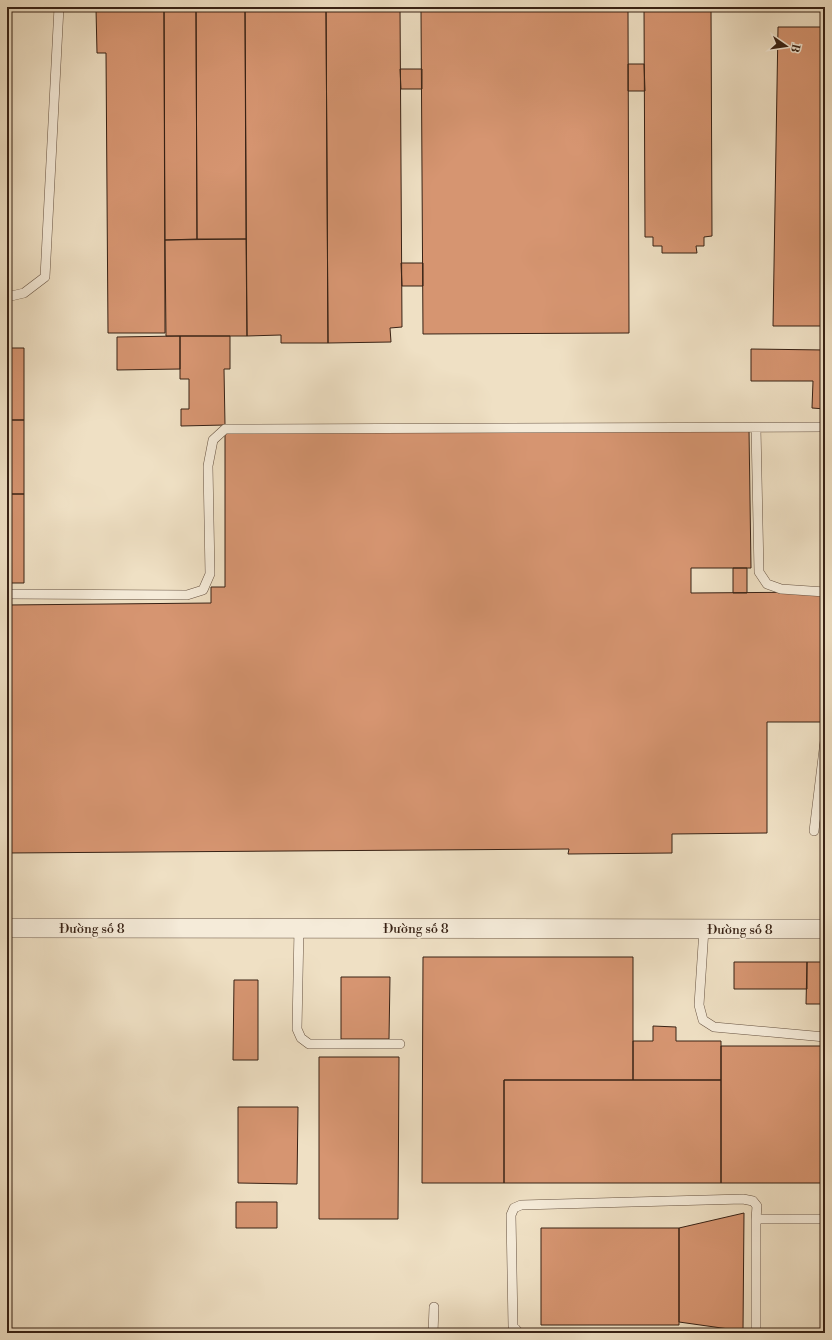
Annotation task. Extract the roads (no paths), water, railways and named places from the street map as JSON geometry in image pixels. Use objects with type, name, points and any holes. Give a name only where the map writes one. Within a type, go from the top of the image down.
[{"type":"street","name":"Đường số 8","points":[[7,928],[825,929]]},
{"type":"lane","points":[[7,298],[24,293],[45,277],[59,7]]},
{"type":"lane","points":[[756,428],[759,572],[767,584],[781,589],[825,592]]},
{"type":"lane","points":[[7,594],[186,595],[203,590],[210,574],[208,466],[213,440],[225,429],[825,428]]},
{"type":"lane","points":[[814,831],[825,741]]},
{"type":"lane","points":[[299,928],[297,1029],[301,1038],[309,1044],[400,1044]]},
{"type":"lane","points":[[704,929],[699,1005],[703,1020],[714,1027],[825,1037]]},
{"type":"lane","points":[[519,1333],[513,1326],[511,1215],[514,1208],[522,1205],[743,1199],[753,1201],[757,1206],[756,1333]]},
{"type":"lane","points":[[756,1220],[825,1218]]},
{"type":"lane","points":[[433,1333],[434,1307]]},
{"type":"lane","points":[[674,1333],[694,1333]]}]
